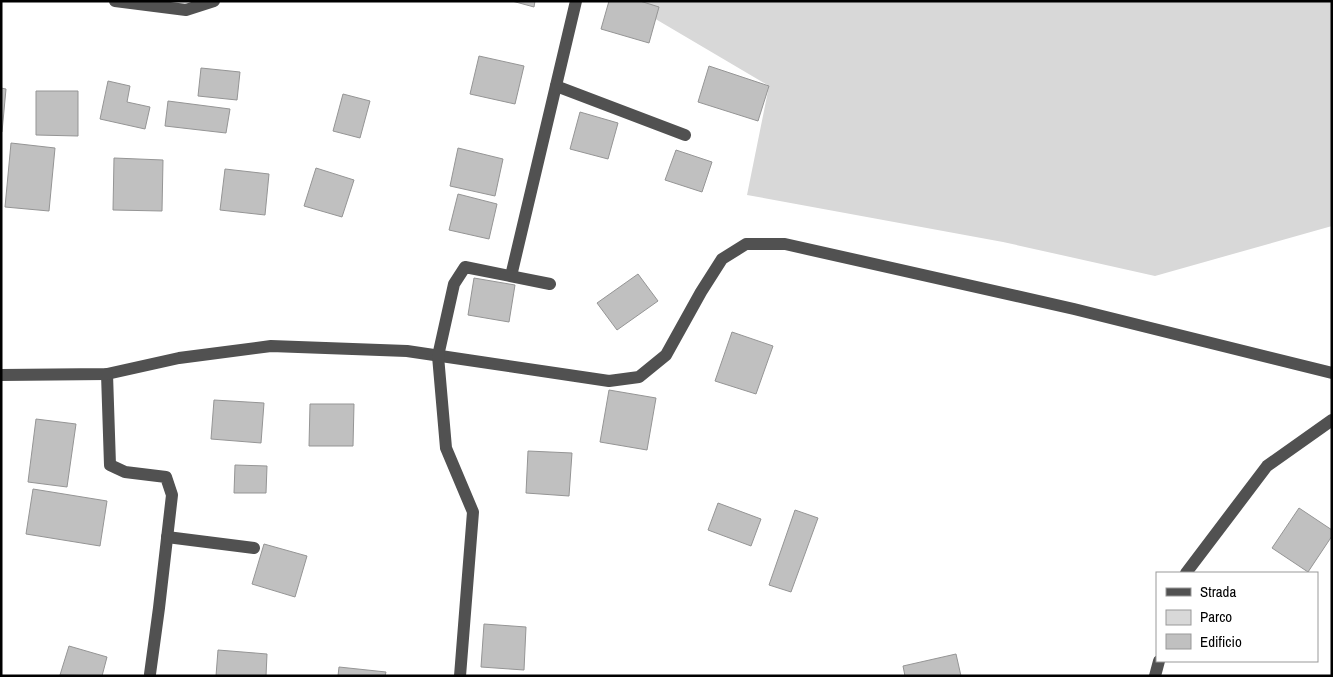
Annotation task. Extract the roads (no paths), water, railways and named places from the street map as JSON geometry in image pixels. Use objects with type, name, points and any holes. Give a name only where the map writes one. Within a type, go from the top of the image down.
[{"type":"street","points":[[115,1],[186,10],[214,1]]},
{"type":"street","points":[[511,276],[576,1]]},
{"type":"street","points":[[556,86],[685,135]]},
{"type":"street","points":[[1,375],[107,374],[179,358],[271,346],[407,352],[609,381],[639,377],[666,355],[701,292],[722,259],[746,244],[785,244],[1074,308],[1332,373]]},
{"type":"street","points":[[460,676],[473,512],[446,448],[438,356],[454,284],[465,267],[550,284]]},
{"type":"street","points":[[107,374],[110,465],[125,472],[166,477],[172,495],[150,674]]},
{"type":"street","points":[[1187,572],[1267,466],[1332,420]]},
{"type":"street","points":[[167,537],[254,548]]},
{"type":"street","points":[[1155,676],[1159,662]]}]
